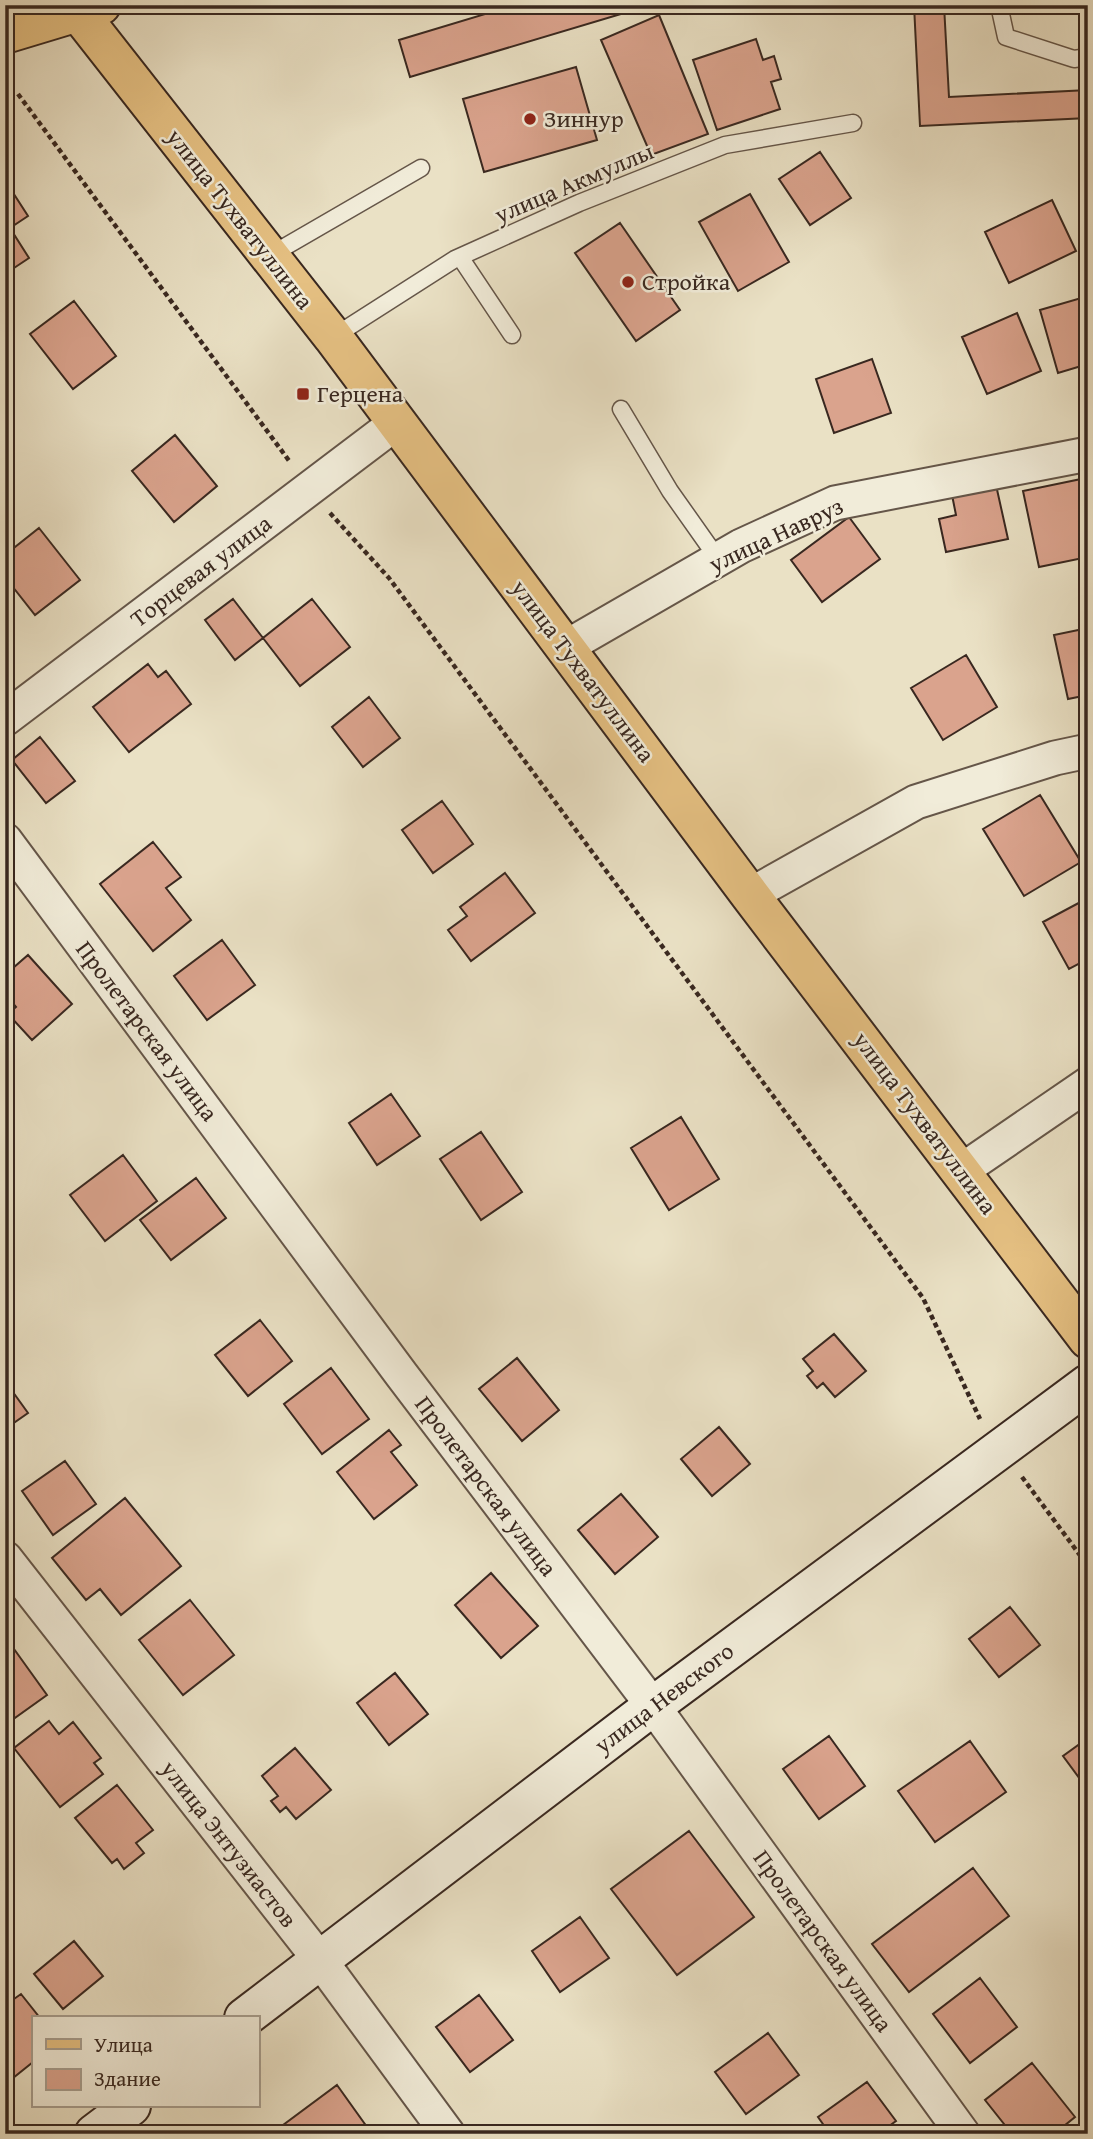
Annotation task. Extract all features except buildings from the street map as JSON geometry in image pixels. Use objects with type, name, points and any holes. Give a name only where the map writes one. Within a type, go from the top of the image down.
[{"type":"main road","points":[[5,34],[85,8]]},
{"type":"main road","name":"улица Тухватуллина","points":[[85,8],[750,895],[1088,1339]]},
{"type":"street","name":"Торцевая улица","points":[[5,719],[396,423]]},
{"type":"street","name":"улица Навруз","points":[[566,647],[741,545],[835,503],[1088,454]]},
{"type":"street","points":[[750,895],[916,802],[1055,758],[1088,751]]},
{"type":"street","name":"Пролетарская улица","points":[[5,840],[401,1374],[653,1706],[963,2134]]},
{"type":"street","points":[[961,1171],[1088,1084]]},
{"type":"street","name":"улица Невского","points":[[247,2016],[653,1706],[1088,1384]]},
{"type":"street","name":"улица Энтузиастов","points":[[5,1558],[320,1960],[448,2134]]},
{"type":"street","points":[[94,2134],[128,2108]]},
{"type":"lane","points":[[999,5],[1006,37],[1074,59],[1088,57]]},
{"type":"lane","name":"улица Акмуллы","points":[[333,338],[460,257],[579,204],[725,145],[853,123]]},
{"type":"lane","points":[[269,256],[421,168]]},
{"type":"lane","points":[[460,257],[512,335]]},
{"type":"lane","points":[[621,409],[670,491],[718,559]]},
{"type":"path","points":[[18,94],[310,489],[389,578],[923,1297],[979,1417],[1088,1566]]},
{"type":"place","name":"Зиннур","points":[[530,119]]},
{"type":"place","name":"Стройка","points":[[628,282]]},
{"type":"place","name":"Герцена","points":[[303,394]]}]
